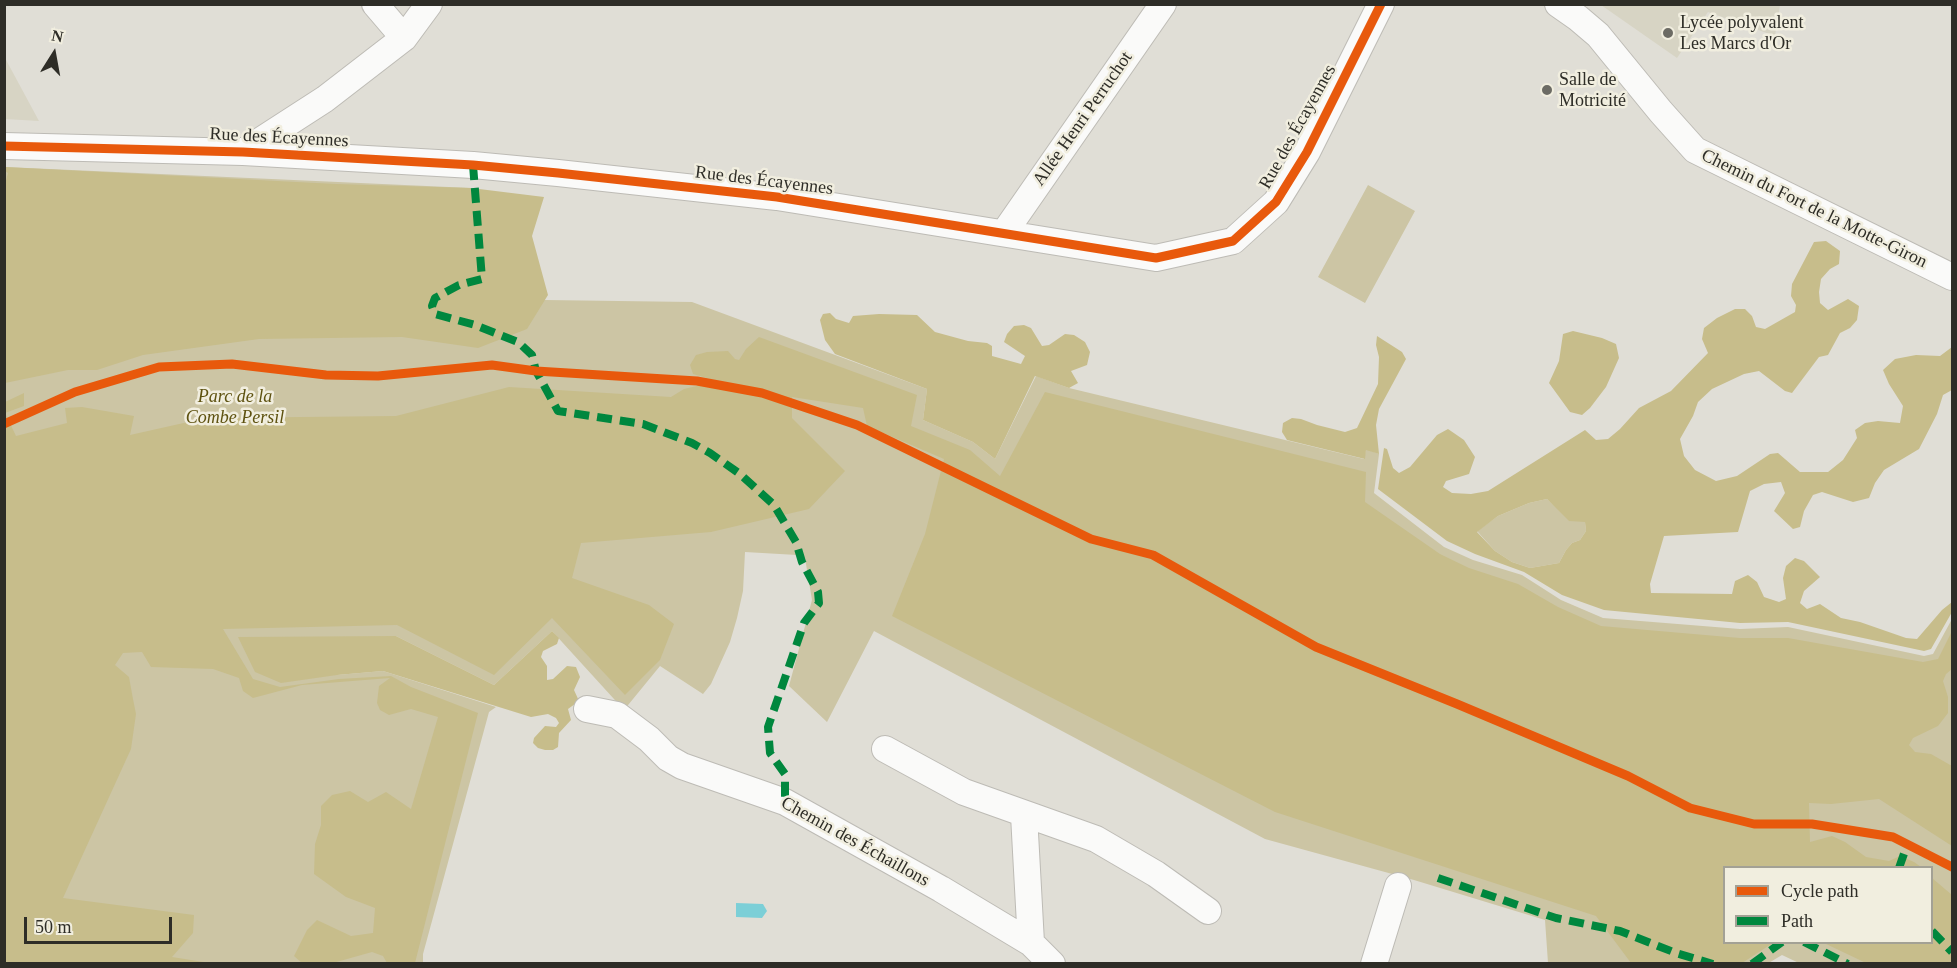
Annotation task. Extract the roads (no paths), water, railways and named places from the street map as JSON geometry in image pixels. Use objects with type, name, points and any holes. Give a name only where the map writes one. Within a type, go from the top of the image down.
[{"type":"street","points":[[375,4],[404,38]]},
{"type":"street","points":[[243,152],[325,99],[404,38],[429,4]]},
{"type":"street","name":"Allée Henri Perruchot","points":[[1004,233],[1163,4]]},
{"type":"street","name":"Rue des Écayennes","points":[[4,146],[243,152],[473,165],[558,173],[777,197],[1156,258],[1233,241],[1276,202],[1307,152],[1382,4]]},
{"type":"street","name":"Chemin du Fort de la Motte-Giron","points":[[1558,4],[1598,35],[1695,150],[1953,277]]},
{"type":"street","name":"Chemin des Échaillons","points":[[587,709],[617,715],[649,739],[668,758],[682,766],[785,802],[941,889],[1031,943],[1052,963]]},
{"type":"street","points":[[885,749],[964,792],[1096,839],[1156,874],[1208,911]]},
{"type":"street","points":[[1024,815],[1031,943]]},
{"type":"street","points":[[1374,963],[1398,886]]},
{"type":"water","points":[[736,903],[763,904],[767,911],[762,918],[736,917]]},
{"type":"place","name":"Lycée polyvalent Les Marcs d'Or","points":[[1668,33]]},
{"type":"place","name":"Salle de Motricité","points":[[1547,90]]},
{"type":"park label","name":"Parc de la Combe Persil","points":[[235,407]]}]
